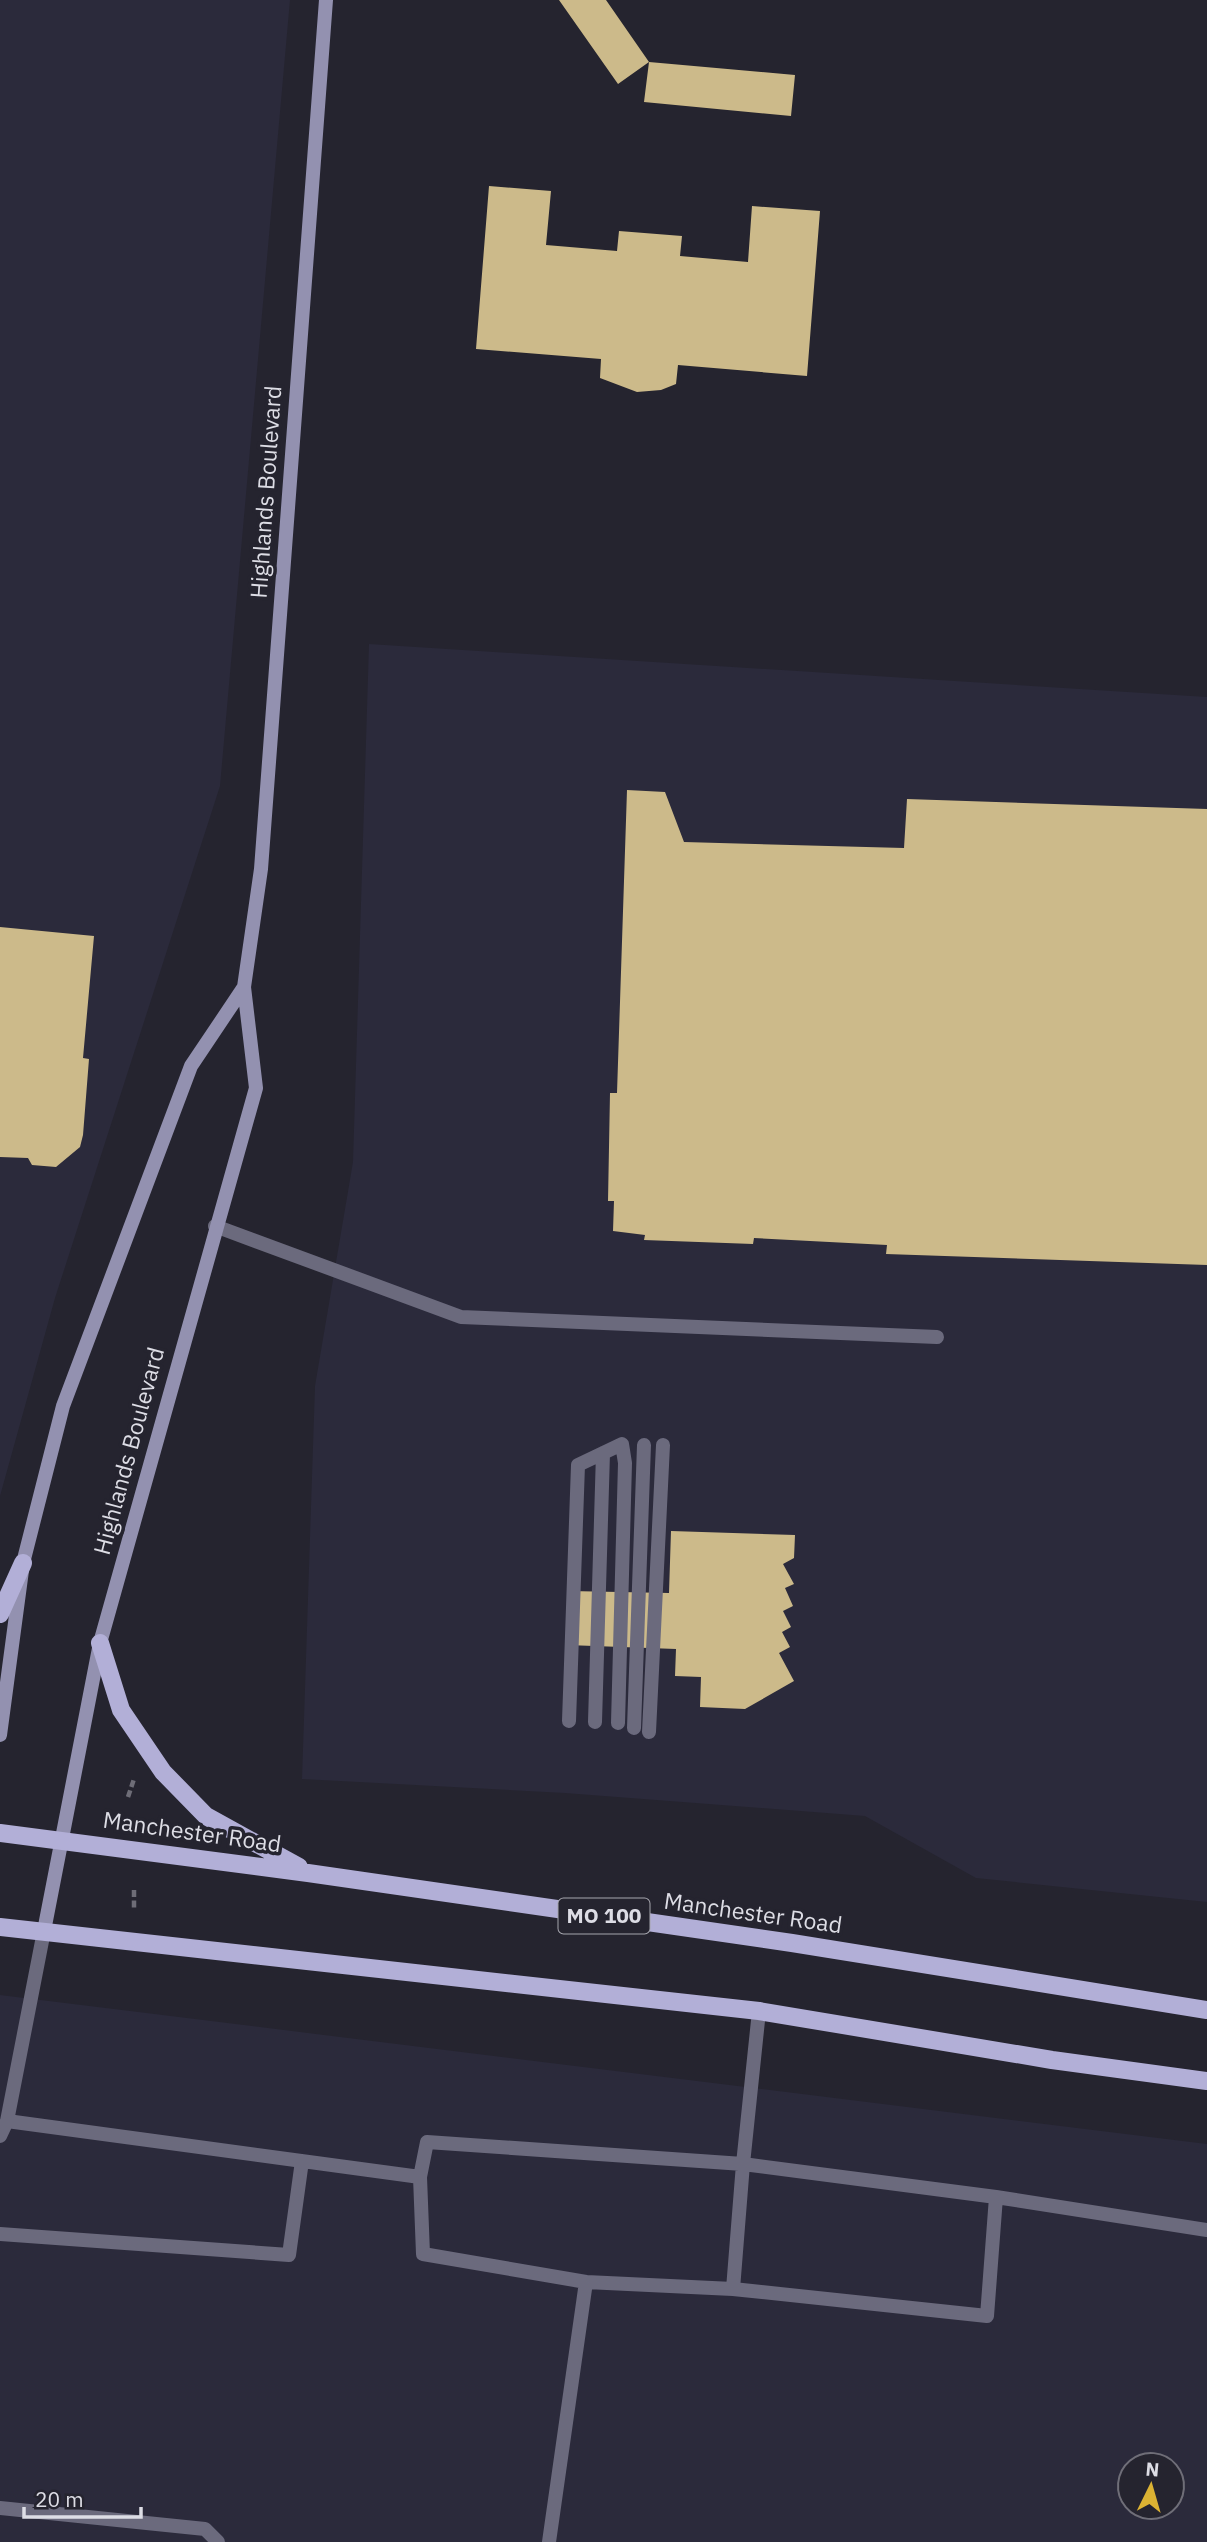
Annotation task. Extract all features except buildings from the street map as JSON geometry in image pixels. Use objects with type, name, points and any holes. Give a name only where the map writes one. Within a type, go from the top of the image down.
[{"type":"main road","points":[[0,1614],[23,1563]]},
{"type":"main road","points":[[100,1643],[121,1710],[163,1772],[206,1816],[308,1872]]},
{"type":"main road","name":"Manchester Road","points":[[0,1833],[308,1872],[905,1960],[1029,1983],[1207,2010]]},
{"type":"main road","points":[[0,1927],[759,2011],[1052,2060],[1207,2081]]},
{"type":"street","name":"Highlands Boulevard","points":[[44,1931],[100,1643],[215,1226],[256,1088],[244,987],[262,855],[326,0]]},
{"type":"street","name":"Highlands Boulevard","points":[[0,1735],[23,1563],[63,1406],[133,1212],[191,1066],[244,987]]},
{"type":"lane","points":[[215,1226],[461,1317],[937,1337]]},
{"type":"lane","points":[[569,1721],[578,1465],[622,1444],[625,1463],[618,1723]]},
{"type":"lane","points":[[634,1728],[645,1445]]},
{"type":"lane","points":[[649,1732],[663,1445]]},
{"type":"lane","points":[[595,1722],[603,1453]]},
{"type":"lane","points":[[0,2136],[8,2121],[44,1931]]},
{"type":"lane","points":[[733,2289],[759,2011]]},
{"type":"lane","points":[[8,2121],[420,2177]]},
{"type":"lane","points":[[996,2197],[987,2316],[733,2289],[586,2282],[423,2254],[420,2177],[427,2142],[743,2164],[996,2197],[1207,2230]]},
{"type":"lane","points":[[0,2234],[289,2255],[302,2161]]},
{"type":"lane","points":[[550,2542],[586,2282]]},
{"type":"lane","points":[[0,2508],[205,2529],[218,2542]]},
{"type":"path","points":[[128,1797],[130,1783],[139,1773]]},
{"type":"path","points":[[134,1890],[134,1910]]},
{"type":"shaded area","points":[[0,0],[290,0],[220,786],[55,1298],[0,1496]]},
{"type":"shaded area","points":[[369,644],[1207,697],[1207,1902],[976,1878],[865,1816],[565,1793],[302,1779],[315,1386],[353,1162]]},
{"type":"shaded area","points":[[0,1995],[1207,2144],[1207,2542],[0,2542]]}]
